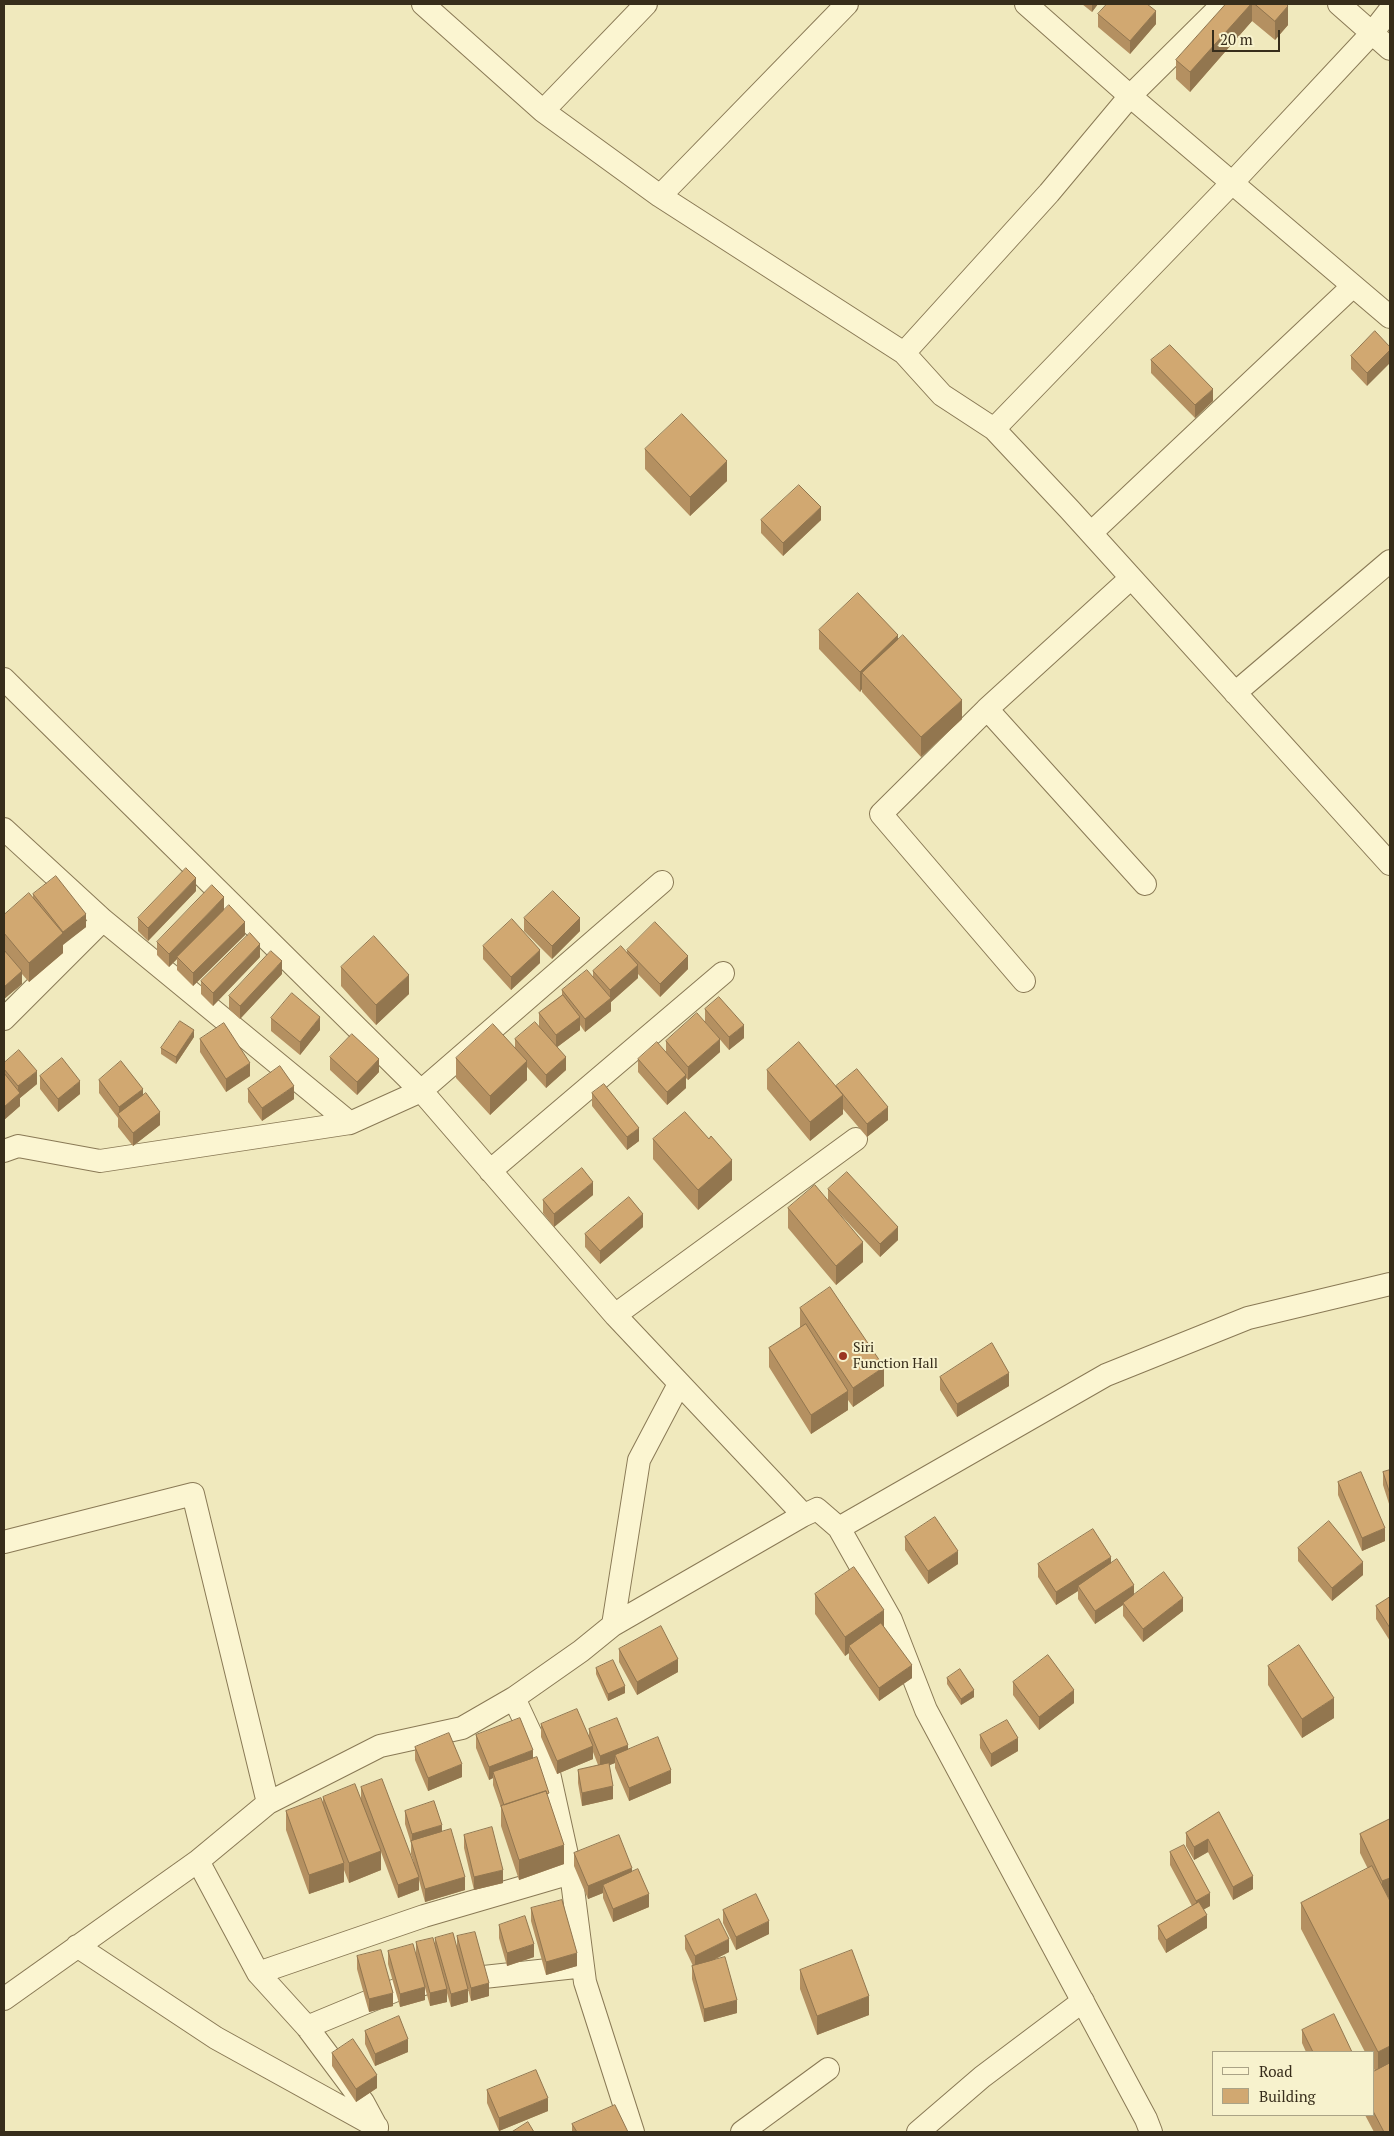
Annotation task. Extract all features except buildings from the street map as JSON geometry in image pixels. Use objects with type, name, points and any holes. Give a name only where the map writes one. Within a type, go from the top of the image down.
[{"type":"street","points":[[423,4],[543,111],[660,196],[904,353],[942,395],[994,429],[1091,533],[1390,864]]},
{"type":"street","points":[[543,111],[646,4]]},
{"type":"street","points":[[660,196],[847,4]]},
{"type":"street","points":[[1026,4],[1130,96],[1390,318]]},
{"type":"street","points":[[904,353],[1043,201],[1130,96],[1223,4]]},
{"type":"street","points":[[1339,4],[1390,49]]},
{"type":"street","points":[[994,429],[1232,183],[1372,33],[1390,10]]},
{"type":"street","points":[[1091,533],[1353,286]]},
{"type":"street","points":[[1235,693],[1390,561]]},
{"type":"street","points":[[1024,981],[881,814],[988,709],[1131,578]]},
{"type":"street","points":[[4,679],[421,1091],[615,1315],[802,1516]]},
{"type":"street","points":[[988,709],[1145,884]]},
{"type":"street","points":[[4,829],[103,920],[350,1123]]},
{"type":"street","points":[[4,1151],[18,1146],[100,1161],[350,1123],[421,1091],[662,882]]},
{"type":"street","points":[[4,1019],[103,920]]},
{"type":"street","points":[[490,1171],[723,973]]},
{"type":"street","points":[[615,1315],[856,1139]]},
{"type":"street","points":[[839,1528],[1106,1375],[1248,1318],[1390,1284]]},
{"type":"street","points":[[614,1625],[639,1460],[679,1384]]},
{"type":"street","points":[[4,1542],[193,1494],[268,1803]]},
{"type":"street","points":[[4,1999],[198,1860],[268,1803],[380,1746],[462,1728],[514,1698],[581,1651],[614,1625],[816,1509],[839,1528],[891,1620],[926,1710],[1083,2001],[1151,2132]]},
{"type":"street","points":[[514,1698],[549,1773],[571,1873],[585,1982],[634,2132]]},
{"type":"street","points":[[198,1860],[258,1973],[307,2026],[363,2102],[378,2130]]},
{"type":"street","points":[[258,1973],[424,1916],[571,1873]]},
{"type":"street","points":[[77,1946],[216,2038],[378,2130]]},
{"type":"street","points":[[307,2026],[406,1986],[582,1966]]},
{"type":"street","points":[[918,2132],[982,2077],[1083,2001]]},
{"type":"street","points":[[742,2132],[828,2069]]},
{"type":"place","name":"Siri Function Hall","points":[[843,1356]]}]
